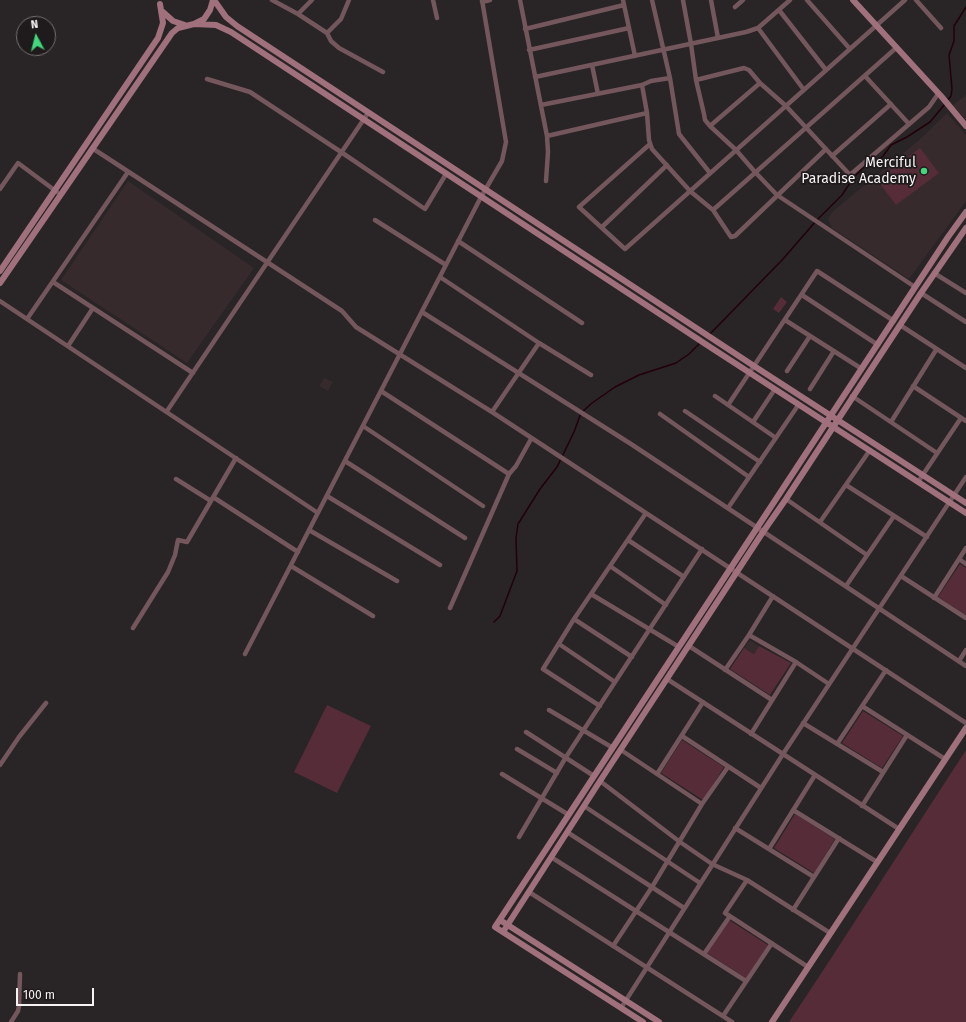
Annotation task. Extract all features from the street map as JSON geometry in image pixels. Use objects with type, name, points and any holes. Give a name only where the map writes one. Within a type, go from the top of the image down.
[{"type":"street","points":[[0,283],[172,33],[178,28],[199,22],[208,14],[213,0]]},
{"type":"street","points":[[213,0],[226,17],[236,26],[754,366],[966,503]]},
{"type":"street","points":[[272,0],[298,14],[327,33],[331,41],[339,48],[383,72]]},
{"type":"street","points":[[298,14],[312,0]]},
{"type":"street","points":[[327,33],[341,19],[349,0]]},
{"type":"street","points":[[433,0],[437,18]]},
{"type":"street","points":[[245,654],[458,241],[502,161],[506,142],[482,1],[490,0]]},
{"type":"street","points":[[520,0],[547,136],[548,152],[546,181]]},
{"type":"street","points":[[652,0],[670,78],[679,134],[710,173]]},
{"type":"street","points":[[683,0],[696,80],[705,120],[736,150],[777,195],[915,287]]},
{"type":"street","points":[[711,0],[718,38]]},
{"type":"street","points":[[735,6],[743,0]]},
{"type":"street","points":[[535,78],[746,32],[758,28],[790,0]]},
{"type":"street","points":[[807,0],[850,49]]},
{"type":"street","points":[[853,0],[940,95],[966,126]]},
{"type":"street","points":[[650,144],[579,207],[624,249],[905,0]]},
{"type":"street","points":[[916,0],[941,28]]},
{"type":"street","points":[[160,2],[164,14],[173,22],[191,25],[216,25],[231,32],[710,348],[966,513]]},
{"type":"street","points":[[0,270],[158,38],[163,23],[160,2]]},
{"type":"street","points":[[525,28],[624,3],[635,56]]},
{"type":"street","points":[[779,10],[826,70]]},
{"type":"street","points":[[530,50],[629,28]]},
{"type":"street","points":[[758,28],[804,90]]},
{"type":"street","points":[[713,210],[896,48]]},
{"type":"street","points":[[592,65],[598,94]]},
{"type":"street","points":[[696,80],[744,68],[749,70],[760,83],[786,106],[850,175],[929,107],[940,95]]},
{"type":"street","points":[[865,76],[909,124]]},
{"type":"street","points":[[541,105],[670,78]]},
{"type":"street","points":[[207,79],[250,92],[424,209],[446,174]]},
{"type":"street","points":[[710,126],[760,83]]},
{"type":"street","points":[[642,85],[650,144],[652,149],[690,191],[713,210],[730,237],[733,237],[826,149]]},
{"type":"street","points":[[832,156],[891,104]]},
{"type":"street","points":[[167,411],[368,113]]},
{"type":"street","points":[[547,136],[647,113]]},
{"type":"street","points":[[92,148],[342,310],[356,327],[492,412],[966,723]]},
{"type":"street","points":[[0,189],[18,163],[60,195]]},
{"type":"street","points":[[602,227],[667,165]]},
{"type":"street","points":[[28,319],[128,172]]},
{"type":"street","points":[[504,932],[567,832],[689,646],[826,422],[966,212]]},
{"type":"street","points":[[375,220],[446,265]]},
{"type":"street","points":[[761,530],[786,499],[834,427],[852,396],[934,273],[966,228]]},
{"type":"street","points":[[948,237],[956,242]]},
{"type":"street","points":[[458,241],[582,323]]},
{"type":"street","points":[[728,404],[802,295],[817,270],[894,321]]},
{"type":"street","points":[[934,273],[966,293]]},
{"type":"street","points":[[440,277],[539,343],[591,375]]},
{"type":"street","points":[[53,282],[193,373]]},
{"type":"street","points":[[921,293],[966,322]]},
{"type":"street","points":[[802,295],[878,345]]},
{"type":"street","points":[[0,301],[318,513]]},
{"type":"street","points":[[68,346],[93,308]]},
{"type":"street","points":[[422,312],[631,444],[966,666]]},
{"type":"street","points":[[785,320],[862,369]]},
{"type":"street","points":[[900,325],[936,350],[966,368]]},
{"type":"street","points":[[787,371],[810,336]]},
{"type":"street","points":[[492,412],[539,343]]},
{"type":"street","points":[[891,422],[936,350]]},
{"type":"street","points":[[810,389],[834,351]]},
{"type":"street","points":[[913,386],[966,421]]},
{"type":"street","points":[[753,422],[775,389]]},
{"type":"street","points":[[381,391],[509,474]]},
{"type":"street","points":[[715,396],[776,438]]},
{"type":"street","points":[[852,396],[937,453]]},
{"type":"street","points":[[728,508],[799,404]]},
{"type":"street","points":[[685,410],[760,462]]},
{"type":"street","points":[[660,414],[749,477]]},
{"type":"street","points":[[918,482],[961,418]]},
{"type":"street","points":[[363,426],[483,506]]},
{"type":"street","points":[[450,608],[509,474],[516,466],[531,439]]},
{"type":"street","points":[[820,522],[870,450]]},
{"type":"street","points":[[133,628],[168,572],[175,555],[178,540],[187,542],[236,458]]},
{"type":"street","points":[[345,461],[465,538]]},
{"type":"street","points":[[621,1008],[782,754],[966,478]]},
{"type":"street","points":[[176,479],[212,499],[298,552]]},
{"type":"street","points":[[846,485],[927,537]]},
{"type":"street","points":[[327,496],[440,565]]},
{"type":"street","points":[[786,499],[867,555]]},
{"type":"street","points":[[600,706],[543,669],[574,619],[646,513]]},
{"type":"street","points":[[846,586],[894,516]]},
{"type":"street","points":[[309,530],[397,581]]},
{"type":"street","points":[[628,540],[684,577]]},
{"type":"street","points":[[934,598],[966,548]]},
{"type":"street","points":[[519,838],[566,757],[702,549]]},
{"type":"street","points":[[959,559],[966,564]]},
{"type":"street","points":[[291,566],[373,616]]},
{"type":"street","points":[[610,566],[666,605]]},
{"type":"street","points":[[643,1022],[495,927],[679,647],[734,571]]},
{"type":"street","points":[[901,576],[966,618]]},
{"type":"street","points":[[591,594],[679,647]]},
{"type":"street","points":[[725,670],[773,596]]},
{"type":"street","points":[[574,619],[632,657]]},
{"type":"street","points":[[749,635],[796,662],[829,684]]},
{"type":"street","points":[[559,644],[615,682]]},
{"type":"street","points":[[689,646],[772,700]]},
{"type":"street","points":[[959,661],[966,650]]},
{"type":"street","points":[[751,734],[796,662]]},
{"type":"street","points":[[837,744],[886,670]]},
{"type":"street","points":[[667,679],[899,829]]},
{"type":"street","points":[[657,774],[703,702]]},
{"type":"street","points":[[0,765],[19,736],[46,703]]},
{"type":"street","points":[[862,706],[945,759]]},
{"type":"street","points":[[549,710],[612,748]]},
{"type":"street","points":[[803,723],[883,772]]},
{"type":"street","points":[[772,1022],[966,728]]},
{"type":"street","points":[[526,732],[594,776]]},
{"type":"street","points":[[862,806],[907,735]]},
{"type":"street","points":[[682,736],[761,788]]},
{"type":"street","points":[[517,749],[557,773]]},
{"type":"street","points":[[621,750],[702,804]]},
{"type":"street","points":[[614,946],[668,862],[702,804],[728,767]]},
{"type":"street","points":[[502,774],[569,815]]},
{"type":"street","points":[[769,849],[815,775]]},
{"type":"street","points":[[600,781],[680,842],[712,864],[747,880],[830,933]]},
{"type":"street","points":[[584,806],[700,883]]},
{"type":"street","points":[[793,810],[877,862]]},
{"type":"street","points":[[736,828],[814,877]]},
{"type":"street","points":[[567,832],[684,908]]},
{"type":"street","points":[[793,910],[839,838]]},
{"type":"street","points":[[551,857],[746,981]]},
{"type":"street","points":[[747,880],[724,913],[808,967]]},
{"type":"street","points":[[529,892],[732,1022]]},
{"type":"street","points":[[704,954],[730,916]]},
{"type":"street","points":[[500,920],[659,1022]]},
{"type":"street","points":[[723,1016],[772,943]]},
{"type":"street","points":[[11,1022],[18,1011],[19,1006],[20,974]]},
{"type":"shaded area","points":[[966,95],[966,120],[953,105]]},
{"type":"shaded area","name":"Merciful Paradise Academy","points":[[947,113],[966,135],[966,201],[909,279],[832,228],[828,219],[832,212],[919,140]]},
{"type":"shaded area","points":[[920,148],[939,173],[896,205],[877,180]]},
{"type":"shaded area","points":[[128,181],[254,268],[187,363],[61,280]]},
{"type":"shaded area","points":[[781,297],[787,302],[779,313],[773,309]]},
{"type":"shaded area","points":[[324,378],[333,382],[328,391],[319,386]]},
{"type":"shaded area","points":[[960,564],[966,568],[966,615],[938,597]]},
{"type":"shaded area","points":[[750,640],[759,646],[754,654],[744,648]]},
{"type":"shaded area","points":[[759,646],[791,663],[770,695],[730,669],[744,648],[754,654]]},
{"type":"shaded area","points":[[327,705],[371,726],[337,793],[294,772]]},
{"type":"shaded area","points":[[863,711],[903,736],[882,768],[842,743]]},
{"type":"shaded area","points":[[682,740],[724,767],[703,800],[661,773]]},
{"type":"shaded area","points":[[966,750],[966,1022],[789,1022],[826,966]]},
{"type":"shaded area","points":[[795,814],[835,839],[814,873],[774,848]]},
{"type":"shaded area","points":[[729,920],[768,945],[746,978],[707,953]]},
{"type":"waterway","points":[[947,101],[951,96],[952,89],[949,55],[954,41],[954,26],[966,7]]},
{"type":"waterway","points":[[710,334],[783,259],[816,221],[842,195],[854,177],[864,167],[883,156],[891,145],[907,137],[930,122],[945,104]]},
{"type":"waterway","points":[[494,622],[500,616],[517,571],[516,538],[518,524],[540,489],[557,467],[574,432],[581,413],[592,403],[615,387],[639,375],[676,363],[689,354],[700,343]]},
{"type":"place","name":"Merciful Paradise Academy","points":[[924,171]]}]
